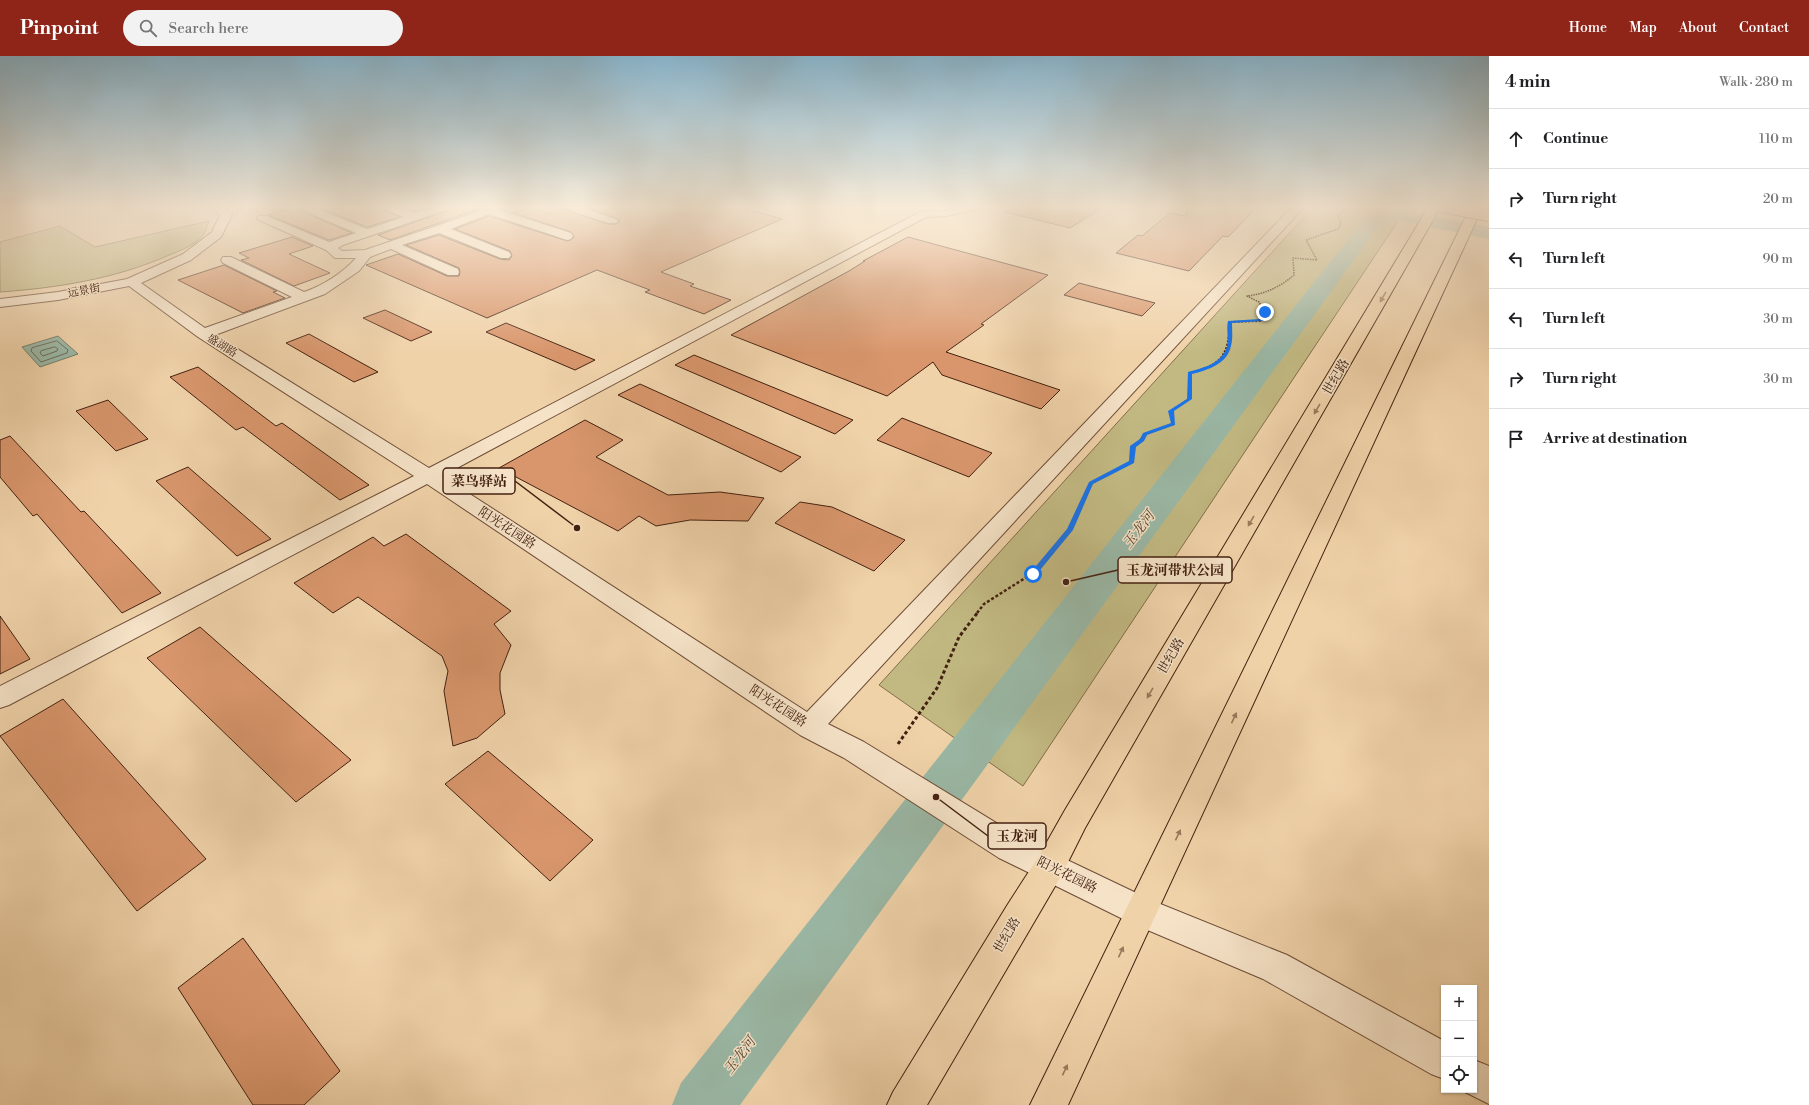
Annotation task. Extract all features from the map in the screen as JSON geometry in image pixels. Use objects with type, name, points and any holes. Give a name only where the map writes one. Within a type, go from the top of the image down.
[{"type":"main road","name":"世纪路","points":[[906,1105],[1050,866],[1075,819],[1405,255]]},
{"type":"main road","points":[[1049,1105],[1453,255]]},
{"type":"street","points":[[131,282],[190,255]]},
{"type":"street","points":[[203,334],[320,291],[354,268],[365,255]]},
{"type":"street","points":[[412,255],[452,272]]},
{"type":"street","points":[[0,698],[428,476],[846,255]]},
{"type":"street","points":[[809,727],[1253,255]]},
{"type":"street","points":[[227,260],[303,297]]},
{"type":"street","name":"远景街","points":[[0,299],[131,282]]},
{"type":"street","name":"远景街","points":[[0,303],[58,296],[131,282]]},
{"type":"street","name":"盛湖路","points":[[131,282],[203,334],[428,476]]},
{"type":"street","name":"阳光花园路","points":[[428,476],[809,727],[854,750],[1010,848],[1050,866],[1142,912],[1275,967],[1441,1059]]},
{"type":"street","points":[[1477,1080],[1489,1086]]},
{"type":"path","points":[[898,744],[937,688],[959,637],[984,604],[1033,574],[1070,530],[1091,483],[1132,462],[1133,446],[1142,440],[1145,434],[1174,424],[1171,411],[1189,399],[1190,373],[1210,368],[1222,358],[1229,346],[1230,322],[1262,320],[1265,312],[1259,302],[1247,296],[1268,292],[1285,284],[1294,275],[1293,258],[1317,260],[1314,255]]},
{"type":"shaded area","points":[[0,255],[169,255],[127,271],[85,281],[43,288],[0,292]]},
{"type":"shaded area","points":[[1270,255],[1375,255],[1023,786],[879,685]]},
{"type":"water","points":[[58,336],[78,354],[40,367],[22,347]]},
{"type":"building","points":[[243,255],[291,255],[330,273],[294,286],[241,260],[249,258]]},
{"type":"building","points":[[395,255],[400,255],[447,276],[459,276],[459,268],[429,255],[490,255],[500,259],[509,260],[512,256],[700,255],[661,272],[694,284],[690,286],[731,300],[704,314],[645,292],[650,290],[597,270],[487,318],[366,265]]},
{"type":"building","points":[[874,255],[974,255],[1048,275],[981,324],[984,325],[946,352],[1060,390],[1041,409],[942,375],[933,362],[887,396],[731,335],[865,261],[863,261]]},
{"type":"building","points":[[1124,255],[1205,255],[1189,271]]},
{"type":"building","points":[[224,265],[277,291],[273,292],[285,298],[243,313],[178,280]]},
{"type":"building","points":[[1079,283],[1155,303],[1142,316],[1064,295]]},
{"type":"building","points":[[385,310],[432,332],[411,341],[363,318]]},
{"type":"building","points":[[506,323],[595,360],[575,370],[486,332]]},
{"type":"building","points":[[309,334],[378,372],[354,382],[286,343]]},
{"type":"building","points":[[694,355],[853,420],[835,434],[675,365]]},
{"type":"building","points":[[198,367],[276,426],[282,423],[369,485],[340,500],[243,427],[236,430],[170,377]]},
{"type":"building","points":[[640,384],[801,457],[781,472],[618,395]]},
{"type":"building","points":[[108,400],[148,439],[116,451],[76,411]]},
{"type":"building","points":[[902,418],[992,453],[969,477],[877,440]]},
{"type":"building","points":[[585,420],[623,440],[596,457],[668,495],[720,492],[764,498],[748,521],[690,520],[656,526],[639,516],[618,531],[499,468]]},
{"type":"building","points":[[10,436],[81,512],[84,511],[161,593],[122,613],[37,514],[33,516],[0,477],[0,440]]},
{"type":"building","points":[[188,467],[271,539],[237,556],[156,481]]},
{"type":"building","points":[[800,502],[832,507],[905,540],[874,571],[775,523]]},
{"type":"building","points":[[406,534],[511,611],[494,624],[511,645],[500,673],[500,690],[505,714],[477,738],[453,746],[444,691],[448,671],[442,656],[358,597],[333,613],[294,583],[373,537],[384,546]]},
{"type":"building","points":[[0,616],[30,659],[0,674]]},
{"type":"building","points":[[200,627],[351,760],[296,802],[147,658]]},
{"type":"building","points":[[63,699],[206,859],[137,911],[0,736]]},
{"type":"building","points":[[488,751],[593,840],[550,881],[445,784]]},
{"type":"building","points":[[243,938],[340,1071],[304,1105],[253,1105],[178,988]]},
{"type":"waterway","name":"玉龙河","points":[[703,1105],[1347,255]]},
{"type":"place","name":"菜鸟驿站","points":[[577,528]]},
{"type":"place","name":"玉龙河带状公园","points":[[1066,582]]},
{"type":"place","name":"玉龙河","points":[[936,797]]},
{"type":"route","points":[[1033,574],[1070,530],[1091,483],[1132,462],[1133,446],[1142,440],[1145,434],[1174,424],[1171,411],[1189,399],[1190,373],[1210,368],[1222,358],[1229,346],[1230,322],[1262,320],[1265,312]]}]
